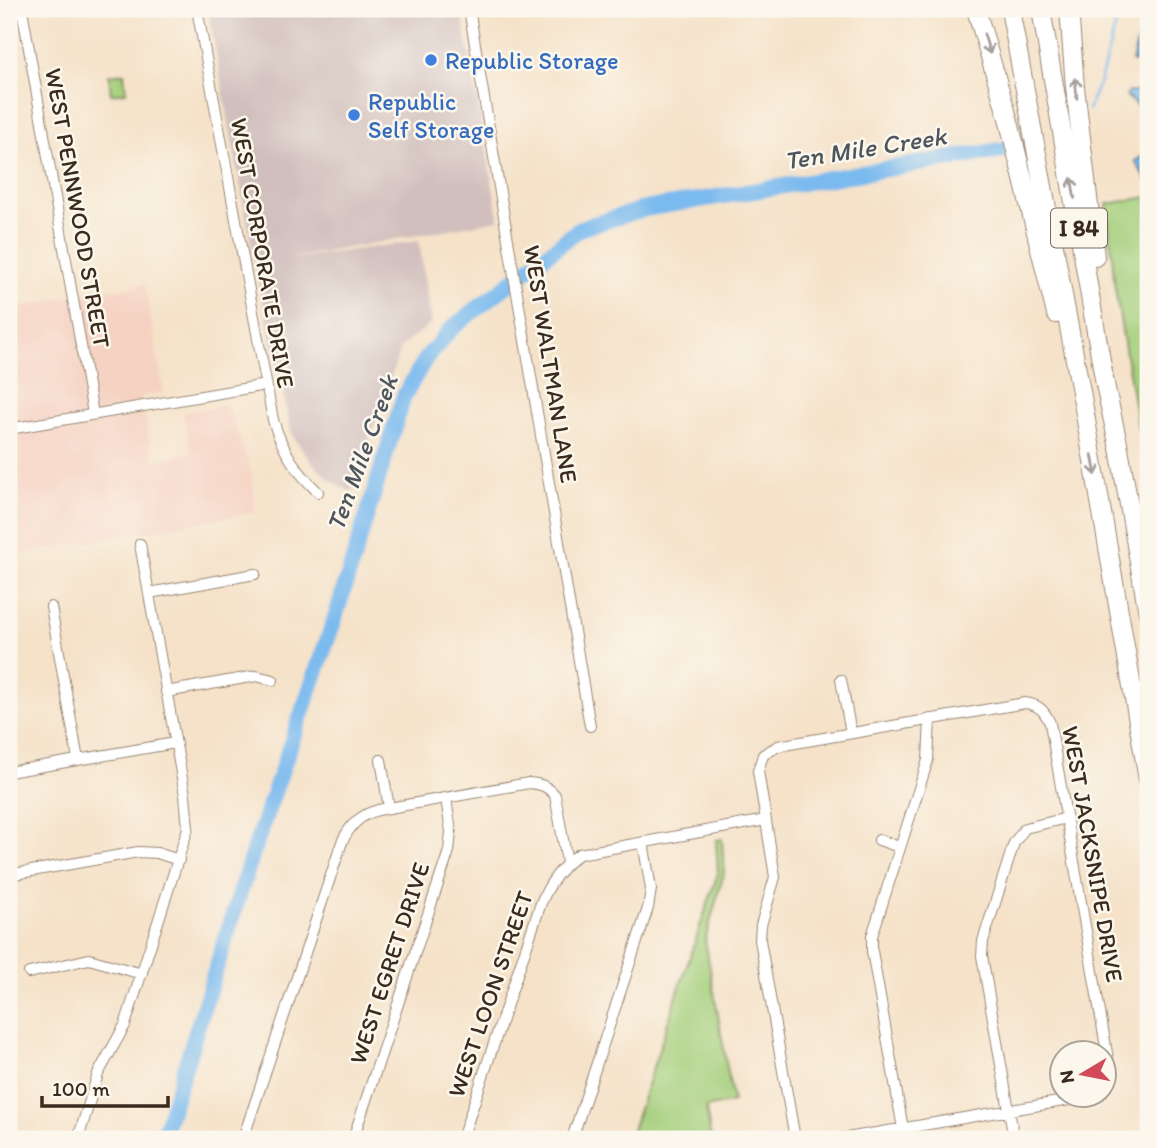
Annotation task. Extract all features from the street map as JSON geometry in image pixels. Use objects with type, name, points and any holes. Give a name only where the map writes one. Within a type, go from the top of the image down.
[{"type":"highway","points":[[976,9],[1008,118],[1067,360],[1082,397]]},
{"type":"highway","name":"I 84","points":[[1010,9],[1082,397],[1148,779]]},
{"type":"highway","name":"I 84","points":[[1041,9],[1105,384],[1148,613]]},
{"type":"highway","points":[[1069,9],[1075,87],[1100,302],[1114,381],[1119,448]]},
{"type":"street","name":"WEST PENNWOOD STREET","points":[[22,9],[93,414]]},
{"type":"street","name":"WEST CORPORATE DRIVE","points":[[197,9],[277,435],[292,464],[318,492]]},
{"type":"street","name":"WEST WALTMAN LANE","points":[[469,9],[590,726]]},
{"type":"street","points":[[9,429],[266,386]]},
{"type":"street","points":[[78,1139],[94,1083],[125,1025],[186,838],[188,819],[141,544]]},
{"type":"street","points":[[149,593],[255,574]]},
{"type":"street","points":[[51,607],[78,760]]},
{"type":"street","points":[[166,692],[256,676],[274,680]]},
{"type":"street","points":[[841,680],[851,733]]},
{"type":"street","name":"WEST JACKSNIPE DRIVE","points":[[930,719],[1025,703],[1035,704],[1044,711],[1050,723],[1105,1040]]},
{"type":"street","points":[[795,1139],[760,940],[761,925],[775,877],[758,771],[763,755],[778,746],[930,719],[928,760],[872,936],[872,951],[903,1129]]},
{"type":"street","points":[[9,772],[175,743]]},
{"type":"street","points":[[381,761],[389,808]]},
{"type":"street","points":[[243,1139],[342,842],[352,824],[368,813],[529,783],[548,787],[555,795],[568,862],[579,854],[766,820]]},
{"type":"street","name":"WEST EGRET DRIVE","points":[[353,1139],[449,851],[451,832],[446,798]]},
{"type":"street","points":[[1014,1139],[982,956],[983,941],[1014,843],[1025,828],[1067,818]]},
{"type":"street","points":[[879,840],[900,847]]},
{"type":"street","points":[[572,1139],[651,899],[643,842]]},
{"type":"street","points":[[9,875],[138,852],[157,853],[179,860]]},
{"type":"street","name":"WEST LOON STREET","points":[[462,1139],[541,903],[549,886],[568,862]]},
{"type":"street","points":[[29,973],[89,959],[142,974]]},
{"type":"street","points":[[841,1139],[1048,1104]]},
{"type":"shaded area","name":"Republic Self Storage","points":[[208,9],[461,9],[499,220],[283,260],[419,241],[431,323],[401,347],[351,492],[330,480],[311,461],[292,435],[255,265]]},
{"type":"shaded area","points":[[145,284],[164,392],[142,396],[153,460],[191,453],[183,412],[227,405],[251,469],[256,512],[9,556],[9,308]]},
{"type":"shaded area","points":[[1148,431],[1148,484],[1139,433]]},
{"type":"green space","points":[[124,73],[126,92],[111,94],[109,75]]},
{"type":"green space","points":[[1148,197],[1148,431],[1139,433],[1115,288],[1107,204]]},
{"type":"green space","points":[[722,839],[724,873],[705,940],[733,1102],[706,1108],[711,1139],[629,1139],[718,873],[716,840]]},
{"type":"water","points":[[1138,39],[1148,42],[1148,70],[1145,65],[1132,61]]},
{"type":"water","points":[[1148,70],[1148,110],[1140,108],[1126,96],[1128,92],[1137,92]]},
{"type":"water","points":[[1148,153],[1148,182],[1135,161]]},
{"type":"waterway","name":"Ten Mile Creek","points":[[1088,110],[1100,81],[1120,9]]},
{"type":"waterway","name":"Ten Mile Creek","points":[[162,1139],[251,858],[335,618],[404,396],[426,358],[452,328],[581,228],[644,209],[1014,148]]},
{"type":"place","name":"Republic Storage","points":[[431,60]]},
{"type":"place","name":"Republic Self Storage","points":[[354,115]]}]
